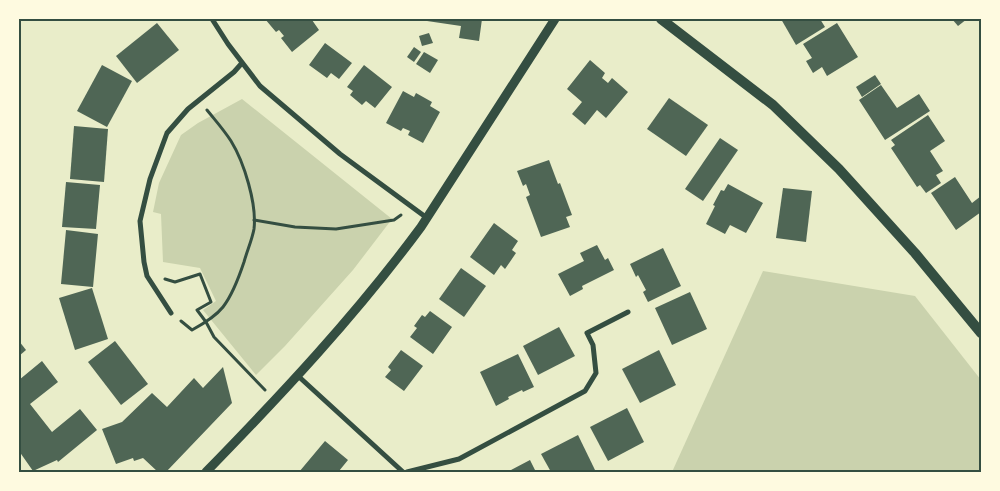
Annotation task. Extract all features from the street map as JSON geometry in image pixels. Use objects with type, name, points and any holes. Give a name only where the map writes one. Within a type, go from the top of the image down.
[{"type":"main road","points":[[661,19],[773,105],[832,162],[915,253],[981,333]]},
{"type":"street","points":[[212,19],[228,44],[260,86],[340,154],[427,218]]},
{"type":"street","points":[[206,472],[250,427],[347,320],[402,253],[427,218],[555,19]]},
{"type":"street","points":[[171,313],[147,276],[144,262],[140,222],[150,179],[167,133],[188,108],[234,72],[242,63]]},
{"type":"street","points":[[407,472],[459,459],[585,391],[596,373],[593,345],[586,333],[628,312]]},
{"type":"street","points":[[297,375],[403,472]]},
{"type":"path","points":[[171,313],[192,330],[206,322],[222,307],[238,280],[254,231],[248,182],[240,158],[230,140],[199,100]]},
{"type":"path","points":[[254,220],[295,227],[336,230],[394,220],[413,207]]},
{"type":"path","points":[[146,271],[158,267],[162,279],[175,282],[200,274],[211,302],[197,310],[214,337],[274,399]]},
{"type":"green space","points":[[242,99],[392,219],[353,270],[285,346],[256,375],[203,310],[216,301],[200,268],[163,262],[161,214],[153,212],[159,183],[181,135],[198,123]]},
{"type":"green space","points":[[763,271],[915,296],[981,380],[981,472],[672,472]]},
{"type":"building","points":[[265,19],[314,19],[312,20],[319,30],[292,52],[281,38],[284,36],[279,30],[276,32]]},
{"type":"building","points":[[427,19],[482,19],[479,41],[459,38],[461,26],[427,21]]},
{"type":"building","points":[[781,19],[820,19],[825,27],[796,45]]},
{"type":"building","points":[[952,19],[967,19],[958,26]]},
{"type":"building","points":[[157,23],[179,50],[137,83],[116,56]]},
{"type":"building","points":[[837,23],[858,57],[827,76],[822,67],[813,73],[806,61],[812,58],[803,44]]},
{"type":"building","points":[[429,33],[433,43],[422,46],[419,36]]},
{"type":"building","points":[[325,43],[352,63],[339,79],[331,73],[327,78],[309,65]]},
{"type":"building","points":[[414,47],[421,52],[414,62],[407,57]]},
{"type":"building","points":[[424,52],[438,60],[430,73],[416,64]]},
{"type":"building","points":[[590,60],[605,73],[602,78],[608,83],[612,78],[628,92],[606,118],[597,110],[585,125],[572,114],[582,102],[567,89]]},
{"type":"building","points":[[102,65],[132,81],[107,127],[77,111]]},
{"type":"building","points":[[364,65],[392,87],[375,108],[366,101],[362,105],[350,95],[353,91],[347,87]]},
{"type":"building","points":[[875,75],[881,84],[862,97],[856,87]]},
{"type":"building","points":[[881,85],[897,108],[919,94],[930,111],[885,140],[859,100]]},
{"type":"building","points":[[403,91],[414,97],[416,93],[432,102],[430,106],[440,112],[423,143],[408,135],[410,131],[403,128],[401,131],[386,123]]},
{"type":"building","points":[[669,98],[708,125],[686,156],[647,129]]},
{"type":"building","points":[[928,115],[945,141],[930,151],[943,171],[936,175],[941,183],[926,193],[920,185],[917,187],[891,148],[895,145],[891,140]]},
{"type":"building","points":[[74,126],[108,129],[104,182],[70,179]]},
{"type":"building","points":[[720,138],[738,150],[703,201],[685,189]]},
{"type":"building","points":[[549,160],[572,215],[566,217],[570,227],[541,237],[526,197],[530,195],[526,184],[523,186],[517,171]]},
{"type":"building","points":[[955,177],[972,203],[981,196],[981,212],[956,230],[931,193]]},
{"type":"building","points":[[66,182],[100,185],[96,229],[62,227]]},
{"type":"building","points":[[728,184],[763,203],[746,233],[730,225],[725,234],[706,224],[721,190],[724,191]]},
{"type":"building","points":[[783,188],[812,191],[806,242],[776,238]]},
{"type":"building","points":[[494,223],[518,241],[512,250],[516,253],[505,269],[501,265],[494,275],[470,257]]},
{"type":"building","points":[[66,230],[98,234],[93,287],[61,284]]},
{"type":"building","points":[[597,245],[605,260],[608,258],[614,270],[582,286],[583,289],[570,296],[558,274],[584,261],[580,253]]},
{"type":"building","points":[[663,248],[681,286],[648,302],[643,292],[646,290],[638,275],[636,277],[630,264]]},
{"type":"building","points":[[461,268],[486,286],[464,317],[439,299]]},
{"type":"building","points":[[92,288],[108,339],[75,350],[59,298]]},
{"type":"building","points":[[690,292],[707,329],[672,345],[655,308]]},
{"type":"building","points":[[430,311],[452,327],[433,354],[410,337],[417,328],[414,326],[422,315],[425,317]]},
{"type":"building","points":[[559,327],[575,356],[538,375],[523,346]]},
{"type":"building","points":[[19,341],[26,350],[19,356]]},
{"type":"building","points":[[115,341],[148,384],[121,405],[88,362]]},
{"type":"building","points":[[401,350],[423,366],[404,391],[385,377],[391,370],[388,367]]},
{"type":"building","points":[[659,350],[676,385],[640,403],[622,369]]},
{"type":"building","points":[[518,354],[534,387],[523,392],[522,390],[508,397],[509,399],[496,406],[480,372]]},
{"type":"building","points":[[42,361],[58,382],[30,404],[52,432],[80,409],[97,430],[58,462],[57,460],[33,471],[19,451],[19,380]]},
{"type":"building","points":[[223,367],[232,403],[166,472],[158,472],[143,458],[134,461],[133,458],[116,464],[102,429],[122,422],[152,393],[167,407],[194,378],[203,388]]},
{"type":"building","points":[[627,408],[644,442],[608,461],[590,427]]},
{"type":"building","points":[[578,435],[595,470],[590,472],[551,472],[541,454]]},
{"type":"building","points":[[325,441],[348,460],[339,471],[341,472],[299,472]]},
{"type":"building","points":[[530,460],[536,472],[506,472],[511,470]]}]
